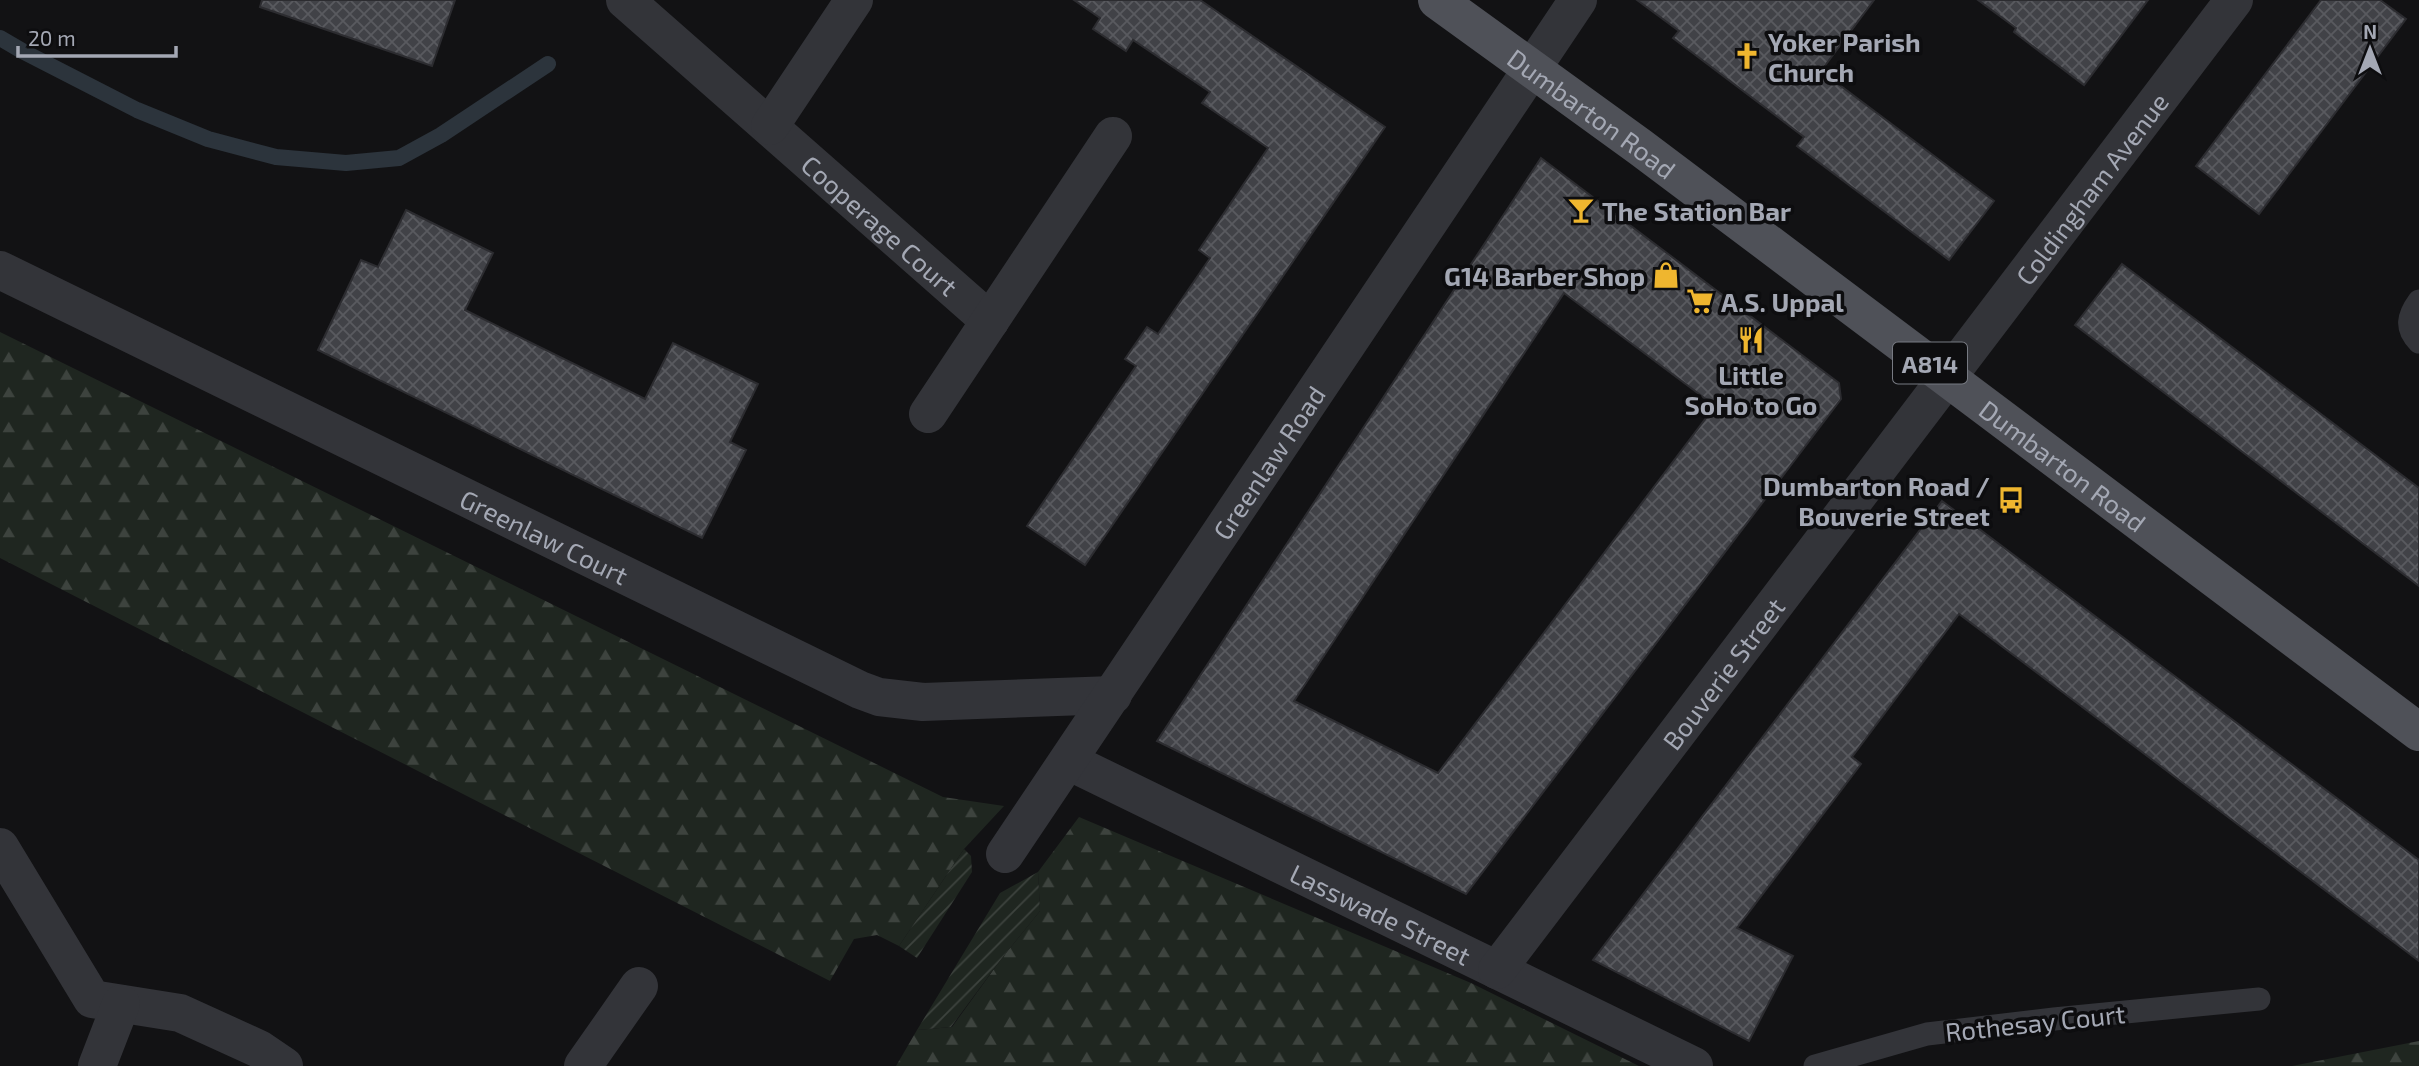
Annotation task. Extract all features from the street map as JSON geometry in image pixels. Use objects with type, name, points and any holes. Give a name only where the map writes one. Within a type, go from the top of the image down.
[{"type":"main road","name":"Dumbarton Road","points":[[1437,0],[1948,377],[2419,732]]},
{"type":"street","name":"Cooperage Court","points":[[625,0],[990,321]]},
{"type":"street","points":[[770,126],[854,0]]},
{"type":"street","name":"Greenlaw Road","points":[[1005,855],[1578,0]]},
{"type":"street","name":"Coldingham Avenue","points":[[1948,377],[2234,0]]},
{"type":"street","points":[[928,414],[1113,136]]},
{"type":"street","name":"Greenlaw Court","points":[[0,270],[860,690],[879,697],[923,702],[1112,695]]},
{"type":"street","name":"Bouverie Street","points":[[1497,970],[1948,377]]},
{"type":"street","name":"Lasswade Street","points":[[1068,761],[1694,1066]]},
{"type":"street","points":[[0,847],[92,999],[180,1013],[259,1049],[285,1066]]},
{"type":"street","points":[[583,1066],[639,986]]},
{"type":"street","points":[[97,1066],[121,1004]]},
{"type":"lane","points":[[2419,301],[2409,318],[2409,326],[2419,342]]},
{"type":"lane","name":"Rothesay Court","points":[[1815,1066],[1927,1034],[2259,999]]},
{"type":"green space","points":[[0,332],[943,797],[1004,806],[964,849],[899,946],[877,935],[854,939],[830,981],[0,558]]},
{"type":"green space","points":[[1079,817],[1471,983],[1639,1066],[896,1066],[917,1030],[952,1027],[1040,911],[1038,872]]},
{"type":"green space","points":[[964,849],[971,856],[972,872],[917,958],[899,946]]},
{"type":"green space","points":[[1038,872],[1040,911],[951,1027],[917,1030],[1000,893]]},
{"type":"green space","points":[[2419,1041],[2419,1066],[2292,1066]]},
{"type":"building","points":[[262,0],[455,0],[432,66],[260,7]]},
{"type":"building","points":[[1074,0],[1200,0],[1385,127],[1085,565],[1027,526],[1136,366],[1125,359],[1147,327],[1158,334],[1210,258],[1199,250],[1268,148],[1202,103],[1210,92],[1133,40],[1126,51],[1093,29],[1100,18]]},
{"type":"building","points":[[1637,0],[1874,0],[1821,71],[1994,201],[1949,260],[1797,146],[1804,137],[1673,38],[1679,31]]},
{"type":"building","points":[[1978,0],[2148,0],[2084,85],[2014,32],[2016,28]]},
{"type":"building","points":[[2321,0],[2380,0],[2406,19],[2259,214],[2196,166]]},
{"type":"building","points":[[1541,158],[1839,383],[1841,399],[1466,894],[1157,741]],"holes":[[[1564,293],[1715,406],[1438,773],[1294,701]]]},
{"type":"building","points":[[406,210],[493,253],[465,310],[645,399],[673,343],[758,384],[730,442],[746,450],[702,538],[318,350],[361,260],[378,267]]},
{"type":"building","points":[[2122,264],[2419,488],[2419,586],[2075,325]]},
{"type":"building","points":[[1942,501],[2419,860],[2419,961],[1959,614],[1852,757],[1861,764],[1737,928],[1793,956],[1749,1041],[1593,960]]},
{"type":"waterway","points":[[0,38],[137,110],[208,139],[276,157],[346,163],[399,158],[441,135],[548,64]]},
{"type":"place","name":"Yoker Parish Church","points":[[1747,56]]},
{"type":"place","name":"The Station Bar","points":[[1581,210]]},
{"type":"place","name":"G14 Barber Shop","points":[[1666,275]]},
{"type":"place","name":"A.S. Uppal","points":[[1700,301]]},
{"type":"place","name":"Little SoHo to Go","points":[[1751,340]]},
{"type":"place","name":"Dumbarton Road / Bouverie Street","points":[[2011,500]]}]
